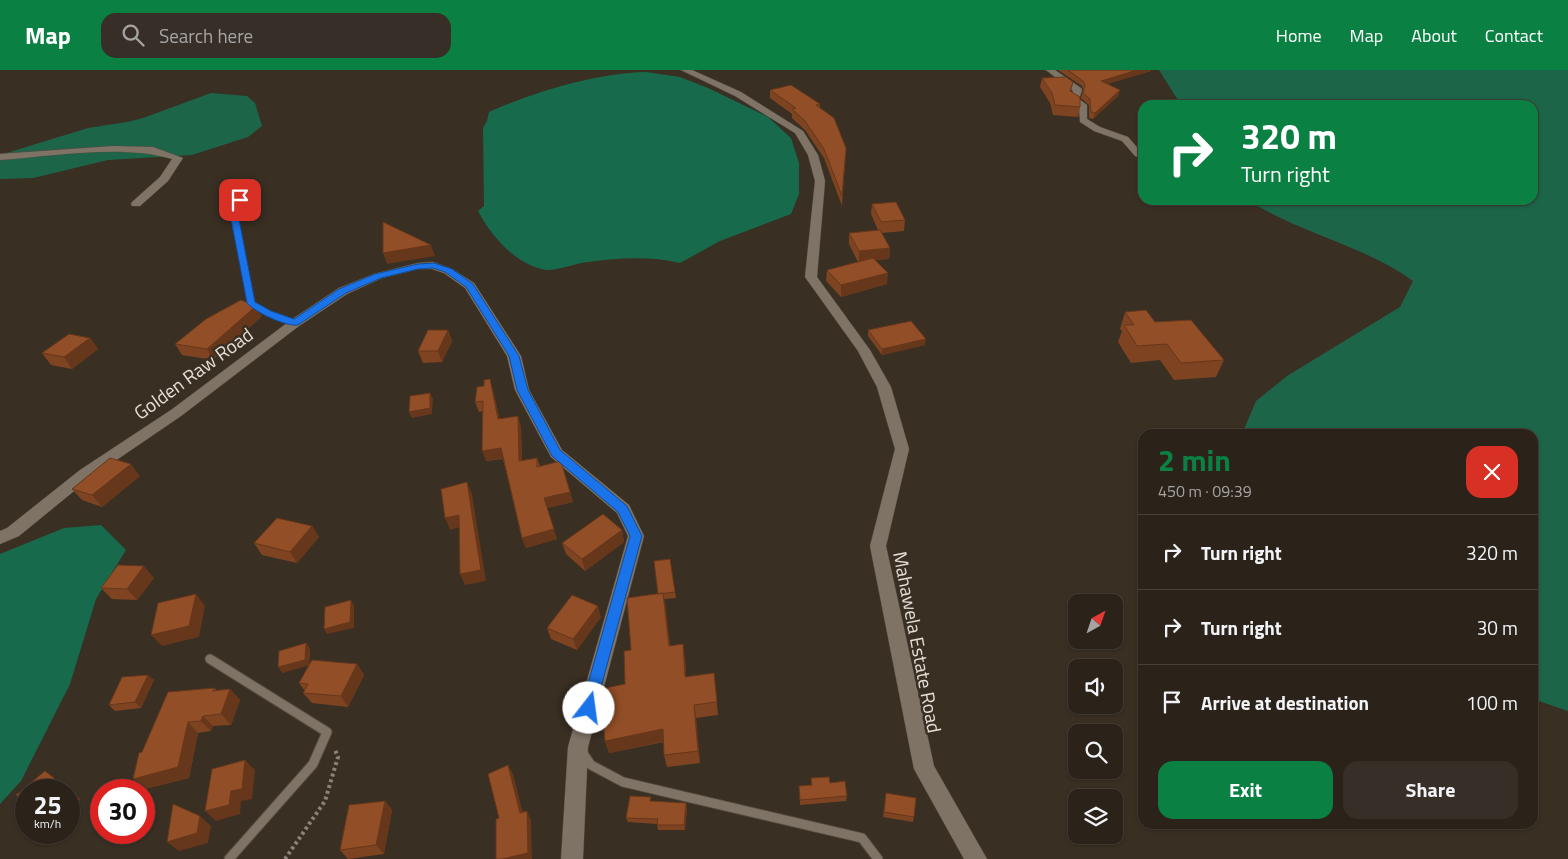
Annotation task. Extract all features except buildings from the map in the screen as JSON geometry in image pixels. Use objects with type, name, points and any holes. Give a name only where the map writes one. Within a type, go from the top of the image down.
[{"type":"street","name":"Mahawela Estate Road","points":[[685,70],[738,94],[798,132],[813,155],[820,181],[811,277],[864,350],[884,387],[902,449],[878,546],[924,769],[976,859]]},
{"type":"street","points":[[1050,70],[1078,90],[1074,100],[1083,105],[1083,120],[1097,128],[1125,139],[1138,154]]},
{"type":"street","points":[[0,157],[113,149],[153,150],[178,158],[164,179],[136,204]]},
{"type":"street","name":"Golden Raw Road","points":[[0,538],[13,532],[85,474],[176,413],[295,322],[343,291],[378,276],[426,266],[434,265],[448,270],[470,286],[514,356],[522,390],[556,453],[623,509],[636,536],[578,747],[572,859]]},
{"type":"lane","points":[[240,200],[234,214],[251,303],[267,313],[295,322]]},
{"type":"lane","points":[[210,659],[327,732],[313,764],[229,859]]},
{"type":"lane","points":[[578,747],[590,765],[623,782],[862,838],[878,859]]},
{"type":"path","points":[[285,859],[325,801],[338,757],[327,732]]},
{"type":"green space","points":[[1159,70],[1568,70],[1568,711],[1538,701],[1538,429],[1244,429],[1256,401],[1287,376],[1400,307],[1413,281],[1374,258],[1289,222],[1256,205],[1538,205],[1538,100],[1178,100]]},
{"type":"green space","points":[[646,72],[680,77],[708,88],[768,117],[791,138],[799,163],[799,194],[791,214],[720,241],[680,263],[657,259],[622,259],[583,263],[546,270],[535,267],[515,256],[497,239],[478,211],[484,206],[483,128],[489,112],[525,97],[566,85],[607,76]]},
{"type":"green space","points":[[211,93],[247,96],[255,103],[262,126],[248,137],[192,155],[108,160],[33,178],[0,179],[0,155],[88,128],[143,118]]},
{"type":"green space","points":[[101,525],[126,550],[96,599],[70,684],[22,779],[15,779],[15,788],[0,804],[0,554],[64,528]]},
{"type":"route","points":[[240,200],[234,214],[251,303],[267,313],[295,322],[343,291],[378,276],[418,266],[434,265],[448,270],[470,286],[514,356],[522,390],[556,453],[623,509],[636,536],[589,708]]}]
